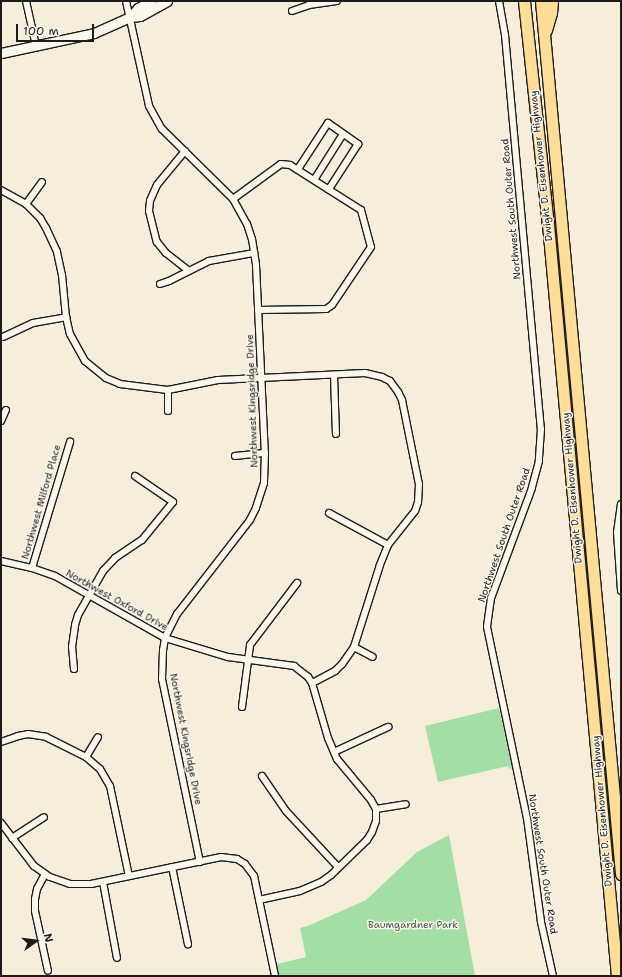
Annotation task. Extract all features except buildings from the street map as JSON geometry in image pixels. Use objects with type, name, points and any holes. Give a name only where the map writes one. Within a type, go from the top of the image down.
[{"type":"highway","points":[[519,1],[528,45]]},
{"type":"highway","name":"Dwight D. Eisenhower Highway","points":[[524,1],[548,224],[617,976]]},
{"type":"highway","name":"Dwight D. Eisenhower Highway","points":[[540,1],[621,874]]},
{"type":"highway","points":[[544,36],[551,13],[552,1]]},
{"type":"main road","points":[[130,17],[138,8],[151,1]]},
{"type":"main road","points":[[1,53],[94,33],[130,17],[140,16],[167,1]]},
{"type":"street","points":[[26,1],[36,46]]},
{"type":"street","name":"Northwest Kingsridge Drive","points":[[126,1],[149,106],[162,129],[233,199],[247,224],[252,239],[254,253],[262,379],[265,453],[264,483],[256,508],[244,529],[177,614],[165,638],[162,679],[200,862]]},
{"type":"street","points":[[292,11],[309,5],[337,1]]},
{"type":"street","name":"Northwest South Outer Road","points":[[498,1],[505,35],[541,429],[540,460],[532,488],[491,598],[487,627],[527,818],[541,922],[552,976]]},
{"type":"street","points":[[298,169],[328,123],[358,144],[329,189]]},
{"type":"street","points":[[314,180],[343,134]]},
{"type":"street","points":[[185,151],[157,185],[150,201],[149,211],[157,242],[166,253],[189,271]]},
{"type":"street","points":[[233,199],[281,164],[290,164],[361,210],[371,247],[332,305],[326,309],[258,310]]},
{"type":"street","points":[[26,204],[42,182]]},
{"type":"street","points":[[1,190],[26,204],[40,218],[57,252],[63,284],[66,317],[70,334],[77,350],[85,361],[95,370],[120,384],[168,390],[218,380],[365,374],[382,376],[393,386],[402,400],[419,492],[415,510],[388,545],[380,565],[354,647],[342,664],[334,671],[312,683]]},
{"type":"street","points":[[160,284],[209,261],[254,253]]},
{"type":"street","points":[[4,337],[33,323],[66,317]]},
{"type":"street","points":[[334,375],[336,434]]},
{"type":"street","points":[[168,390],[168,411]]},
{"type":"street","points":[[1,421],[6,410]]},
{"type":"street","name":"Northwest Milford Place","points":[[32,568],[70,442]]},
{"type":"street","points":[[235,456],[265,453]]},
{"type":"street","points":[[74,669],[72,647],[74,625],[103,570],[114,558],[142,540],[173,502],[135,476]]},
{"type":"street","points":[[621,504],[617,532],[621,591]]},
{"type":"street","points":[[330,512],[388,545]]},
{"type":"street","name":"Northwest Oxford Drive","points":[[1,561],[32,568],[55,576],[165,638],[218,654],[294,666],[302,671],[312,683],[334,752],[350,776],[366,793],[376,809]]},
{"type":"street","points":[[242,707],[250,645],[297,583]]},
{"type":"street","points":[[354,647],[373,657]]},
{"type":"street","points":[[334,752],[388,727]]},
{"type":"street","points":[[1,742],[18,736],[37,735],[55,740],[86,757],[100,769],[110,786],[129,876]]},
{"type":"street","points":[[86,757],[98,737]]},
{"type":"street","points":[[262,776],[290,816],[338,867]]},
{"type":"street","points":[[259,900],[312,887],[331,875],[367,840],[372,832],[376,820],[376,809],[406,804]]},
{"type":"street","points":[[12,838],[44,817]]},
{"type":"street","points":[[1,823],[25,857],[45,874],[70,884],[91,884],[103,882],[172,867],[230,857],[245,864],[254,876],[275,976]]},
{"type":"street","points":[[172,867],[188,944]]},
{"type":"street","points":[[45,874],[37,889],[35,911],[48,971]]},
{"type":"street","points":[[103,882],[117,958]]},
{"type":"green space","points":[[499,708],[512,768],[509,769],[508,766],[438,782],[425,726]]},
{"type":"green space","name":"Baumgardner Park","points":[[449,835],[475,976],[279,976],[277,964],[306,957],[300,928],[366,900],[417,852]]}]
